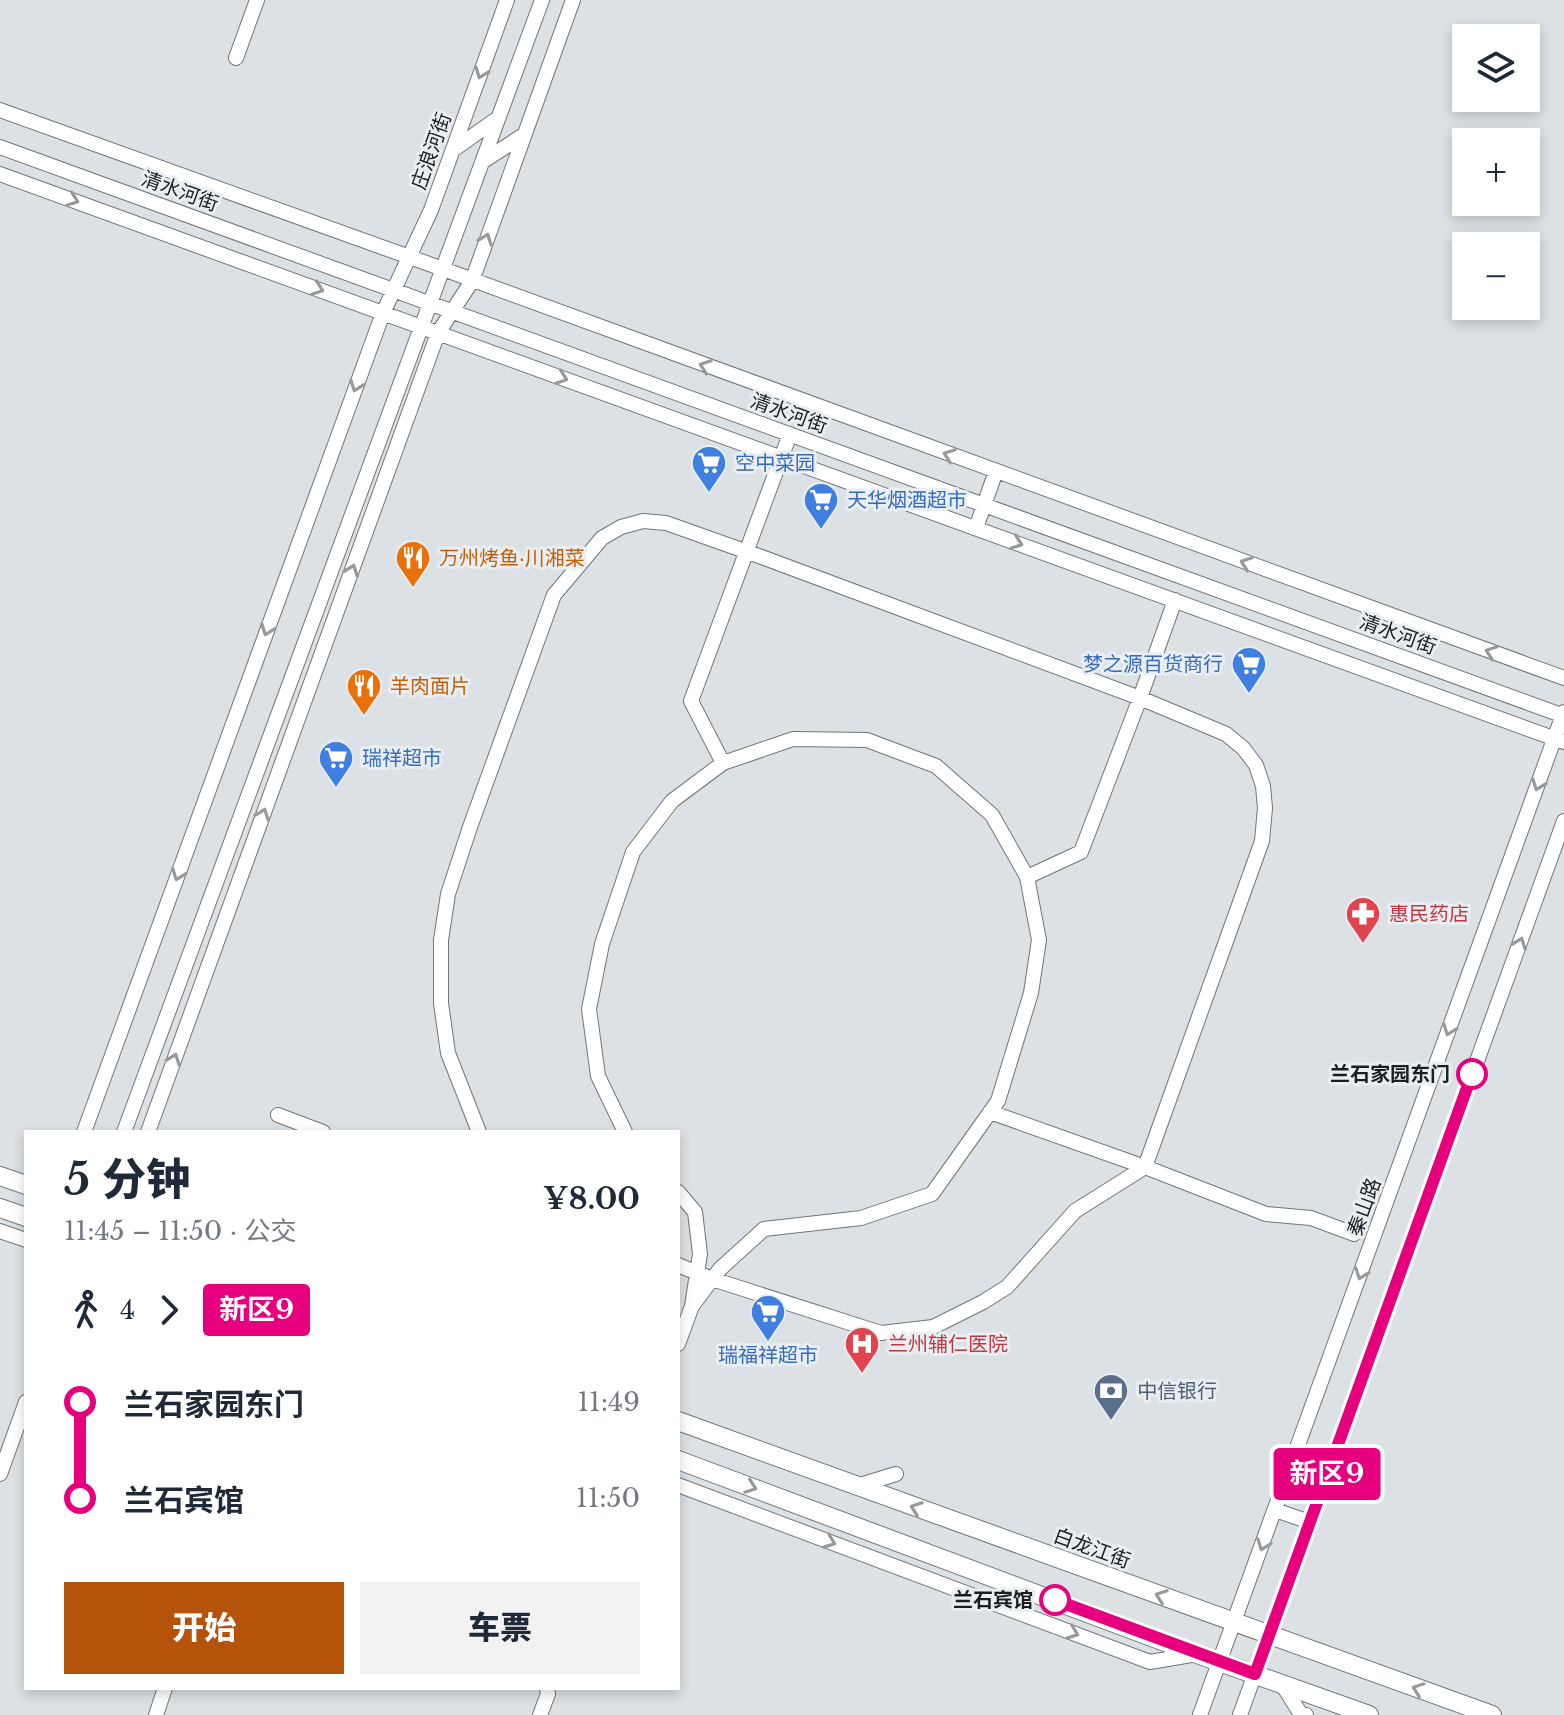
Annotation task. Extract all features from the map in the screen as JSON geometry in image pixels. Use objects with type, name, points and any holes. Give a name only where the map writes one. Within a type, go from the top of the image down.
[{"type":"main road","points":[[0,1176],[24,1184]]},
{"type":"main road","points":[[0,1208],[24,1216]]},
{"type":"main road","name":"白龙江街","points":[[680,1422],[1492,1715]]},
{"type":"main road","points":[[680,1461],[1369,1715]]},
{"type":"street","points":[[236,58],[257,0]]},
{"type":"street","name":"庄浪河街","points":[[85,1130],[383,313],[431,210],[507,0]]},
{"type":"street","points":[[125,1130],[542,0]]},
{"type":"street","points":[[149,1130],[438,333],[472,281],[573,0]]},
{"type":"street","points":[[0,110],[1564,678]]},
{"type":"street","points":[[452,150],[498,118]]},
{"type":"street","points":[[482,162],[525,134]]},
{"type":"street","name":"清水河街","points":[[0,147],[1564,714]]},
{"type":"street","points":[[0,174],[1559,740]]},
{"type":"street","points":[[723,763],[691,701],[790,434]]},
{"type":"street","points":[[976,528],[996,471]]},
{"type":"street","points":[[478,1130],[448,1053],[441,1003],[441,940],[448,894],[554,595],[602,538],[621,527],[643,521],[666,523],[746,551],[1140,698],[1226,734],[1243,748],[1256,765],[1263,786],[1262,841],[1145,1167],[1075,1211],[1007,1287],[933,1327],[881,1333],[680,1266]]},
{"type":"street","points":[[1027,877],[1081,852],[1175,600]]},
{"type":"street","name":"秦山路","points":[[1200,1715],[1559,740],[1564,714]]},
{"type":"street","points":[[624,1130],[598,1076],[589,1009],[602,944],[633,852],[672,801],[723,763],[793,739],[867,740],[936,766],[992,815],[1027,877],[1039,940],[1031,993],[998,1101],[932,1194],[861,1218],[764,1229],[720,1269],[692,1306]]},
{"type":"street","points":[[1240,1715],[1564,821]]},
{"type":"street","points":[[990,1112],[1266,1214],[1311,1218],[1354,1234]]},
{"type":"street","points":[[278,1115],[318,1130]]},
{"type":"street","points":[[680,1194],[695,1212],[700,1254],[692,1306],[680,1339]]},
{"type":"street","points":[[0,1231],[24,1239]]},
{"type":"street","points":[[0,1474],[24,1408]]},
{"type":"street","points":[[857,1486],[896,1474]]},
{"type":"street","points":[[680,1486],[1150,1662],[1197,1654]]},
{"type":"street","points":[[1275,1510],[1310,1522]]},
{"type":"street","points":[[1282,1684],[1300,1713],[1306,1715]]},
{"type":"street","points":[[156,1715],[164,1690]]},
{"type":"street","points":[[540,1715],[547,1690]]},
{"type":"bus line","name":"新区9","points":[[1055,1600],[1255,1674],[1472,1074]]},
{"type":"place","name":"空中菜园","points":[[709,494]]},
{"type":"place","name":"天华烟酒超市","points":[[821,531]]},
{"type":"place","name":"万州烤鱼·川湘菜","points":[[413,589]]},
{"type":"place","name":"梦之源百货商行","points":[[1249,695]]},
{"type":"place","name":"羊肉面片","points":[[364,717]]},
{"type":"place","name":"瑞祥超市","points":[[336,789]]},
{"type":"place","name":"惠民药店","points":[[1363,945]]},
{"type":"place","name":"兰石家园东门","points":[[1472,1074]]},
{"type":"place","name":"瑞福祥超市","points":[[768,1343]]},
{"type":"place","name":"兰州辅仁医院","points":[[862,1375]]},
{"type":"place","name":"中信银行","points":[[1111,1422]]},
{"type":"place","name":"兰石宾馆","points":[[1055,1600]]}]
